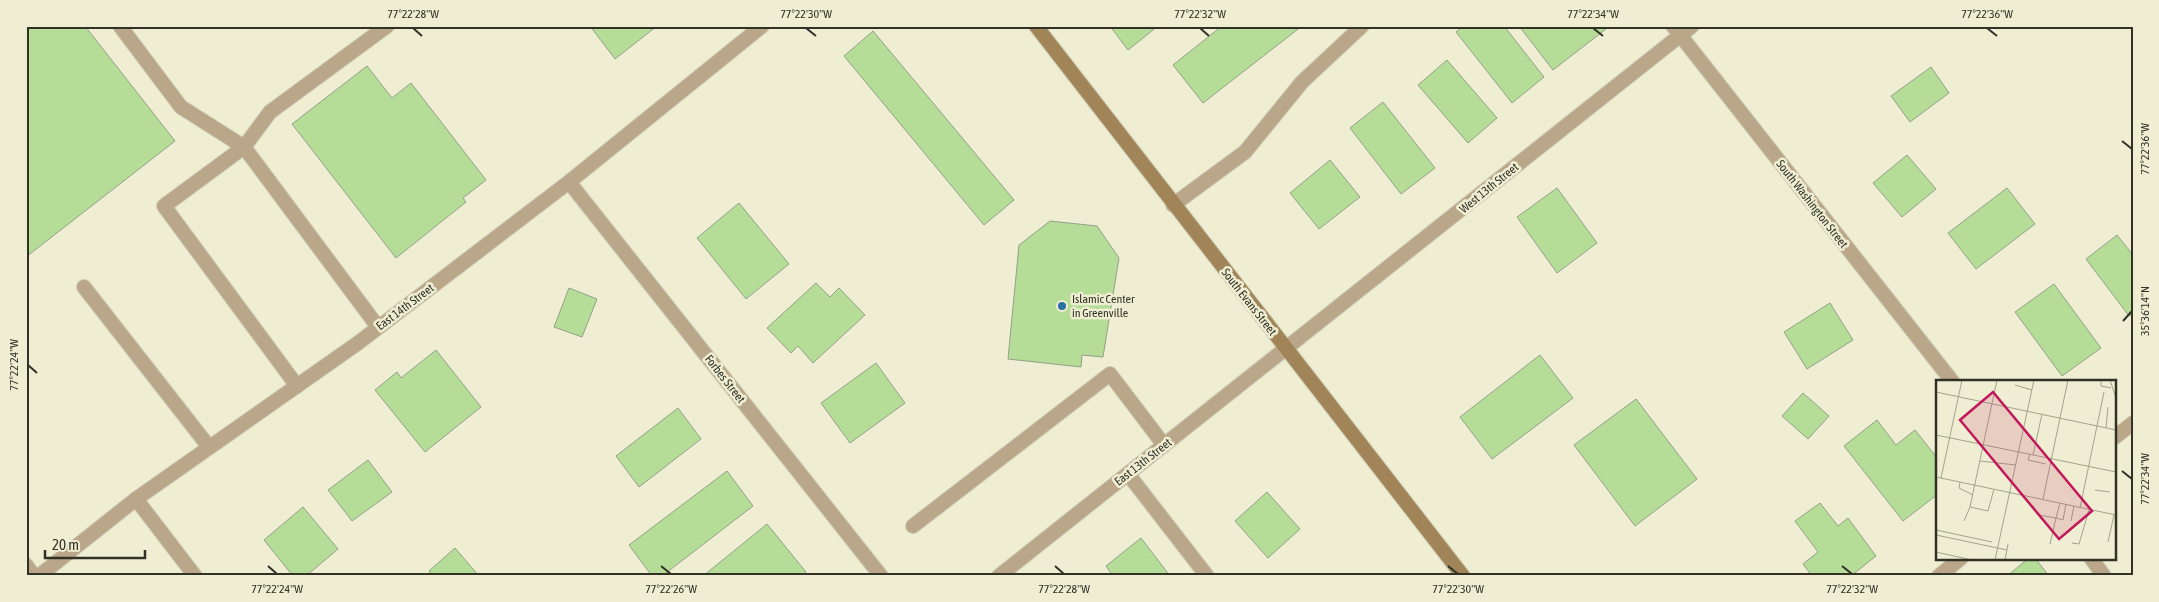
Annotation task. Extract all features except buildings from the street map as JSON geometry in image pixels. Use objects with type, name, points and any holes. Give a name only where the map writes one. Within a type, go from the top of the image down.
[{"type":"main road","name":"South Evans Street","points":[[1036,26],[1173,205],[1463,576]]},
{"type":"street","points":[[120,26],[181,107],[244,146],[378,328]]},
{"type":"street","points":[[297,386],[164,206],[244,146],[270,112],[387,26]]},
{"type":"street","name":"East 14th Street","points":[[39,576],[136,499],[378,328],[569,182],[762,26]]},
{"type":"street","points":[[1173,205],[1245,152],[1302,82],[1362,26]]},
{"type":"street","name":"West 13th Street","points":[[1286,349],[1677,31],[1692,26]]},
{"type":"street","name":"South Washington Street","points":[[1677,31],[1951,380]]},
{"type":"street","name":"Forbes Street","points":[[569,182],[880,576]]},
{"type":"street","points":[[84,287],[209,447]]},
{"type":"street","name":"East 13th Street","points":[[999,576],[1286,349]]},
{"type":"street","points":[[913,526],[1110,374],[1164,445]]},
{"type":"street","points":[[2116,436],[2133,423]]},
{"type":"street","points":[[1128,474],[1207,576]]},
{"type":"street","points":[[136,499],[195,576]]},
{"type":"street","points":[[1939,576],[1959,560]]},
{"type":"street","points":[[2092,560],[2104,576]]},
{"type":"street","points":[[26,565],[34,576]]},
{"type":"place","name":"Islamic Center in Greenville","points":[[1062,306]]}]
